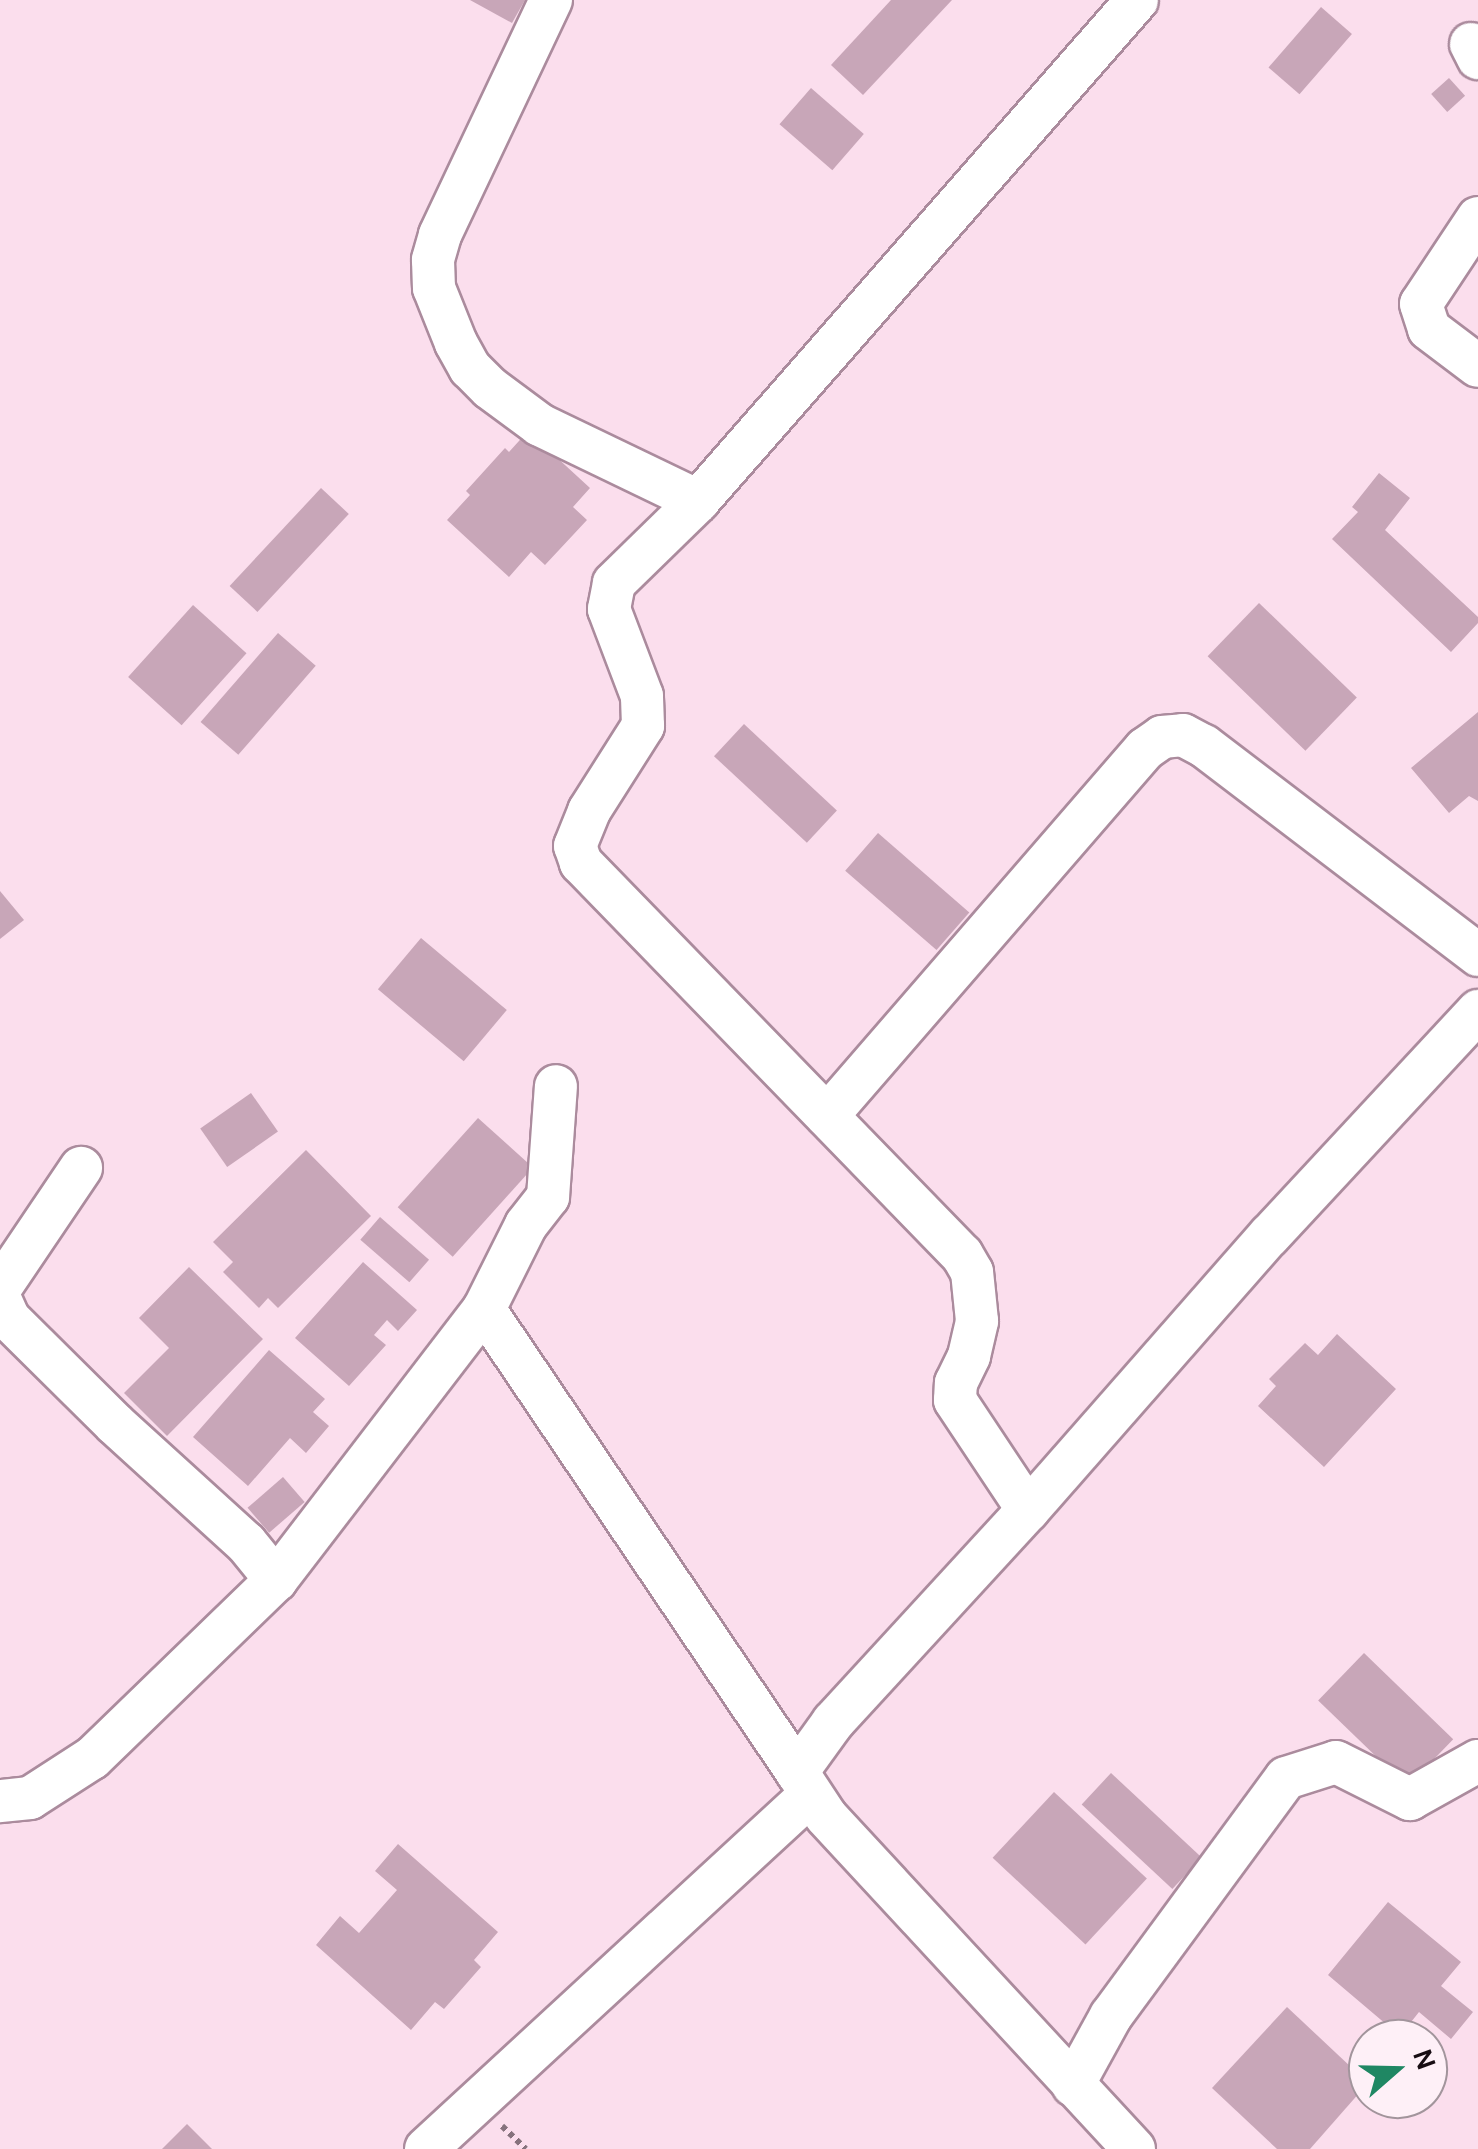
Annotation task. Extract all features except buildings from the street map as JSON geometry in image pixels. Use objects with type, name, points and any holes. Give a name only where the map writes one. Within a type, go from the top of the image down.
[{"type":"street","points":[[551,0],[440,236],[433,260],[434,288],[456,343],[490,388],[540,425],[698,501]]},
{"type":"street","points":[[1028,1510],[955,1400],[977,1321],[972,1272],[962,1255],[581,863],[575,846],[590,811],[643,726],[642,696],[609,608],[614,583],[698,501],[1137,0]]},
{"type":"street","points":[[1478,218],[1421,304],[1429,329],[1478,366]]},
{"type":"street","points":[[827,1116],[1144,749],[1162,737],[1183,735],[1204,746],[1478,955]]},
{"type":"street","points":[[426,2149],[803,1784],[833,1722],[1028,1510],[1270,1235],[1478,1011]]},
{"type":"street","points":[[0,1801],[30,1798],[92,1758],[276,1580],[484,1309],[526,1225],[548,1197],[556,1086]]},
{"type":"street","points":[[0,1288],[80,1168]]},
{"type":"street","points":[[0,1298],[9,1318],[115,1424],[246,1542],[276,1580]]},
{"type":"street","points":[[484,1309],[803,1784],[1134,2149]]},
{"type":"street","points":[[1073,2085],[1111,2016],[1286,1778],[1336,1762],[1410,1799],[1478,1760]]}]
